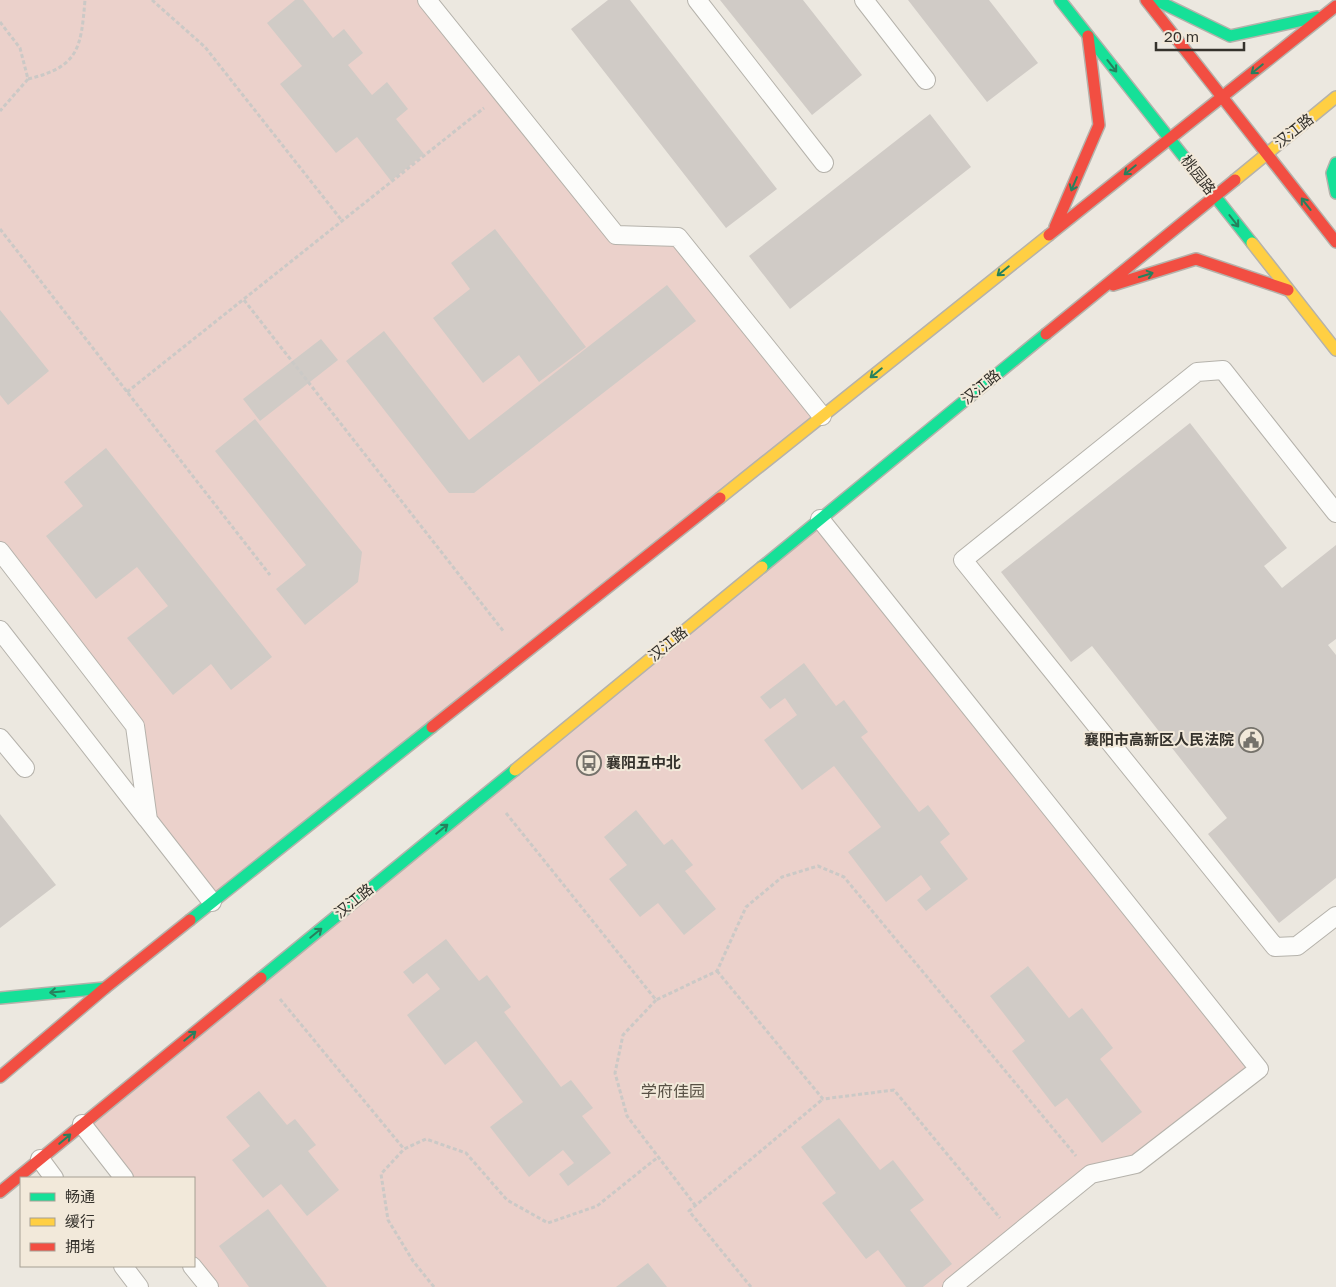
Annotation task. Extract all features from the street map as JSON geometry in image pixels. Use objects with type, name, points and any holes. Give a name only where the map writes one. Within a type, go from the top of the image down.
[{"type":"main road","name":"桃园路","points":[[1060,0],[1336,350]]},
{"type":"main road","points":[[1146,0],[1336,242]]},
{"type":"main road","points":[[1156,0],[1230,36],[1323,16]]},
{"type":"main road","points":[[0,1077],[212,902],[1336,6]]},
{"type":"main road","points":[[1054,230],[1100,125],[1088,36]]},
{"type":"main road","name":"汉江路","points":[[0,1192],[1336,97]]},
{"type":"main road","points":[[1336,163],[1332,173],[1336,193]]},
{"type":"main road","points":[[1100,289],[1196,259],[1288,290]]},
{"type":"main road","points":[[0,998],[106,988]]},
{"type":"lane","points":[[427,0],[616,236],[678,237],[822,416]]},
{"type":"lane","points":[[697,0],[824,163]]},
{"type":"lane","points":[[864,0],[926,80]]},
{"type":"lane","points":[[1336,513],[1223,370],[1197,372],[963,560],[1275,948],[1297,946],[1336,916]]},
{"type":"lane","points":[[820,519],[1259,1069],[1136,1164],[1091,1174],[952,1287]]},
{"type":"lane","points":[[0,551],[135,726],[148,820]]},
{"type":"lane","points":[[0,630],[212,902]]},
{"type":"lane","points":[[0,738],[25,768]]},
{"type":"lane","points":[[82,1124],[123,1177]]},
{"type":"lane","points":[[40,1159],[53,1177]]},
{"type":"lane","points":[[124,1267],[139,1287]]},
{"type":"lane","points":[[193,1267],[209,1287]]},
{"type":"path","points":[[0,111],[28,79],[50,74],[72,59],[82,36],[85,0]]},
{"type":"path","points":[[152,0],[205,47],[343,222]]},
{"type":"path","points":[[0,22],[20,48],[28,79]]},
{"type":"path","points":[[127,392],[502,94]]},
{"type":"path","points":[[0,229],[270,575]]},
{"type":"path","points":[[244,300],[522,656]]},
{"type":"path","points":[[488,791],[656,1000]]},
{"type":"path","points":[[694,1205],[627,1116],[615,1073],[623,1035],[656,1000],[717,971],[746,907],[782,877],[818,866],[844,877],[1091,1174]]},
{"type":"path","points":[[717,971],[823,1099]]},
{"type":"path","points":[[262,977],[404,1149]]},
{"type":"path","points":[[751,1287],[689,1210],[823,1099],[894,1090],[1015,1236]]},
{"type":"path","points":[[432,1286],[413,1261],[388,1220],[381,1174],[404,1149],[426,1139],[466,1153],[507,1200],[548,1223],[597,1206],[658,1157]]},
{"type":"shaded area","points":[[0,0],[427,0],[616,235],[678,237],[822,416],[212,902],[148,820],[135,726],[0,556]]},
{"type":"shaded area","points":[[820,519],[1259,1069],[1136,1164],[1091,1174],[952,1287],[208,1287],[195,1267],[195,1177],[123,1177],[82,1124]]},
{"type":"building","points":[[295,0],[303,0],[333,38],[344,29],[363,53],[348,65],[372,95],[387,82],[408,109],[396,119],[424,154],[391,181],[357,137],[336,153],[280,84],[302,66],[267,23]]},
{"type":"building","points":[[608,0],[630,0],[777,189],[726,228],[571,29]]},
{"type":"building","points":[[720,0],[803,0],[862,75],[812,115]]},
{"type":"building","points":[[908,0],[989,0],[1038,63],[987,102]]},
{"type":"building","points":[[930,114],[971,167],[790,309],[749,256]]},
{"type":"building","points":[[495,229],[586,347],[539,382],[519,355],[483,383],[433,318],[470,289],[451,263]]},
{"type":"building","points":[[667,285],[696,321],[474,493],[449,493],[346,361],[384,331],[469,440]]},
{"type":"building","points":[[0,310],[49,371],[8,405],[0,395]]},
{"type":"building","points":[[321,339],[338,360],[260,421],[243,399]]},
{"type":"building","points":[[255,419],[362,552],[358,582],[305,625],[276,589],[306,565],[215,451]]},
{"type":"building","name":"襄阳市高新区人民法院","points":[[1190,423],[1287,548],[1264,566],[1282,588],[1336,545],[1336,639],[1328,645],[1336,655],[1336,878],[1279,923],[1208,834],[1227,818],[1092,646],[1071,662],[1001,572]]},
{"type":"building","points":[[106,448],[272,657],[231,690],[211,664],[173,695],[127,638],[168,606],[137,567],[96,599],[46,536],[83,506],[64,482]]},
{"type":"building","points":[[804,663],[836,706],[844,700],[868,732],[861,737],[919,812],[928,805],[950,834],[940,842],[968,879],[926,911],[917,900],[931,889],[921,875],[886,902],[848,852],[881,827],[834,766],[802,790],[764,740],[797,715],[785,698],[770,709],[760,697]]},
{"type":"building","points":[[636,810],[664,845],[672,839],[693,865],[685,871],[716,909],[684,935],[658,903],[640,917],[609,879],[627,865],[604,837]]},
{"type":"building","points":[[0,814],[56,885],[0,928]]},
{"type":"building","points":[[446,939],[479,981],[487,975],[511,1007],[504,1012],[561,1087],[571,1080],[593,1108],[582,1116],[611,1153],[568,1186],[559,1174],[574,1163],[563,1150],[529,1177],[490,1127],[523,1102],[476,1041],[445,1065],[407,1015],[440,989],[427,973],[413,984],[403,972]]},
{"type":"building","points":[[1028,966],[1069,1018],[1082,1008],[1113,1048],[1100,1059],[1142,1112],[1102,1143],[1067,1098],[1055,1107],[1012,1051],[1025,1041],[990,996]]},
{"type":"building","points":[[259,1091],[287,1125],[295,1119],[316,1145],[308,1151],[339,1190],[307,1216],[281,1184],[263,1198],[232,1160],[250,1146],[226,1117]]},
{"type":"building","points":[[839,1118],[880,1170],[893,1160],[924,1200],[910,1210],[952,1264],[923,1287],[906,1287],[878,1250],[866,1259],[822,1203],[836,1193],[801,1147]]},
{"type":"building","points":[[268,1209],[327,1287],[249,1287],[219,1246]]},
{"type":"building","points":[[648,1263],[667,1287],[616,1287]]},
{"type":"traffic: fast","points":[[1060,0],[1252,243]]},
{"type":"traffic: fast","points":[[1156,0],[1230,36],[1317,17]]},
{"type":"traffic: fast","points":[[1336,163],[1332,173],[1336,193]]},
{"type":"traffic: fast","points":[[762,567],[1046,334]]},
{"type":"traffic: fast","points":[[190,920],[432,727]]},
{"type":"traffic: fast","points":[[261,978],[515,770]]},
{"type":"traffic: fast","points":[[0,998],[105,988]]},
{"type":"traffic: slow","points":[[1235,180],[1336,97]]},
{"type":"traffic: slow","points":[[720,498],[1049,235]]},
{"type":"traffic: slow","points":[[1252,243],[1336,350]]},
{"type":"traffic: slow","points":[[515,770],[762,567]]},
{"type":"traffic: jam","points":[[1146,0],[1336,242]]},
{"type":"traffic: jam","points":[[1049,235],[1336,6]]},
{"type":"traffic: jam","points":[[1055,227],[1099,125],[1088,36]]},
{"type":"traffic: jam","points":[[1046,334],[1235,180]]},
{"type":"traffic: jam","points":[[1113,285],[1196,259],[1288,290]]},
{"type":"traffic: jam","points":[[432,727],[720,498]]},
{"type":"traffic: jam","points":[[0,1077],[105,988],[190,920]]},
{"type":"traffic: jam","points":[[0,1192],[261,978]]},
{"type":"place","name":"襄阳市高新区人民法院","points":[[1251,740]]},
{"type":"place","name":"襄阳五中北","points":[[589,763]]},
{"type":"district","name":"学府佳园","points":[[673,1091]]}]
